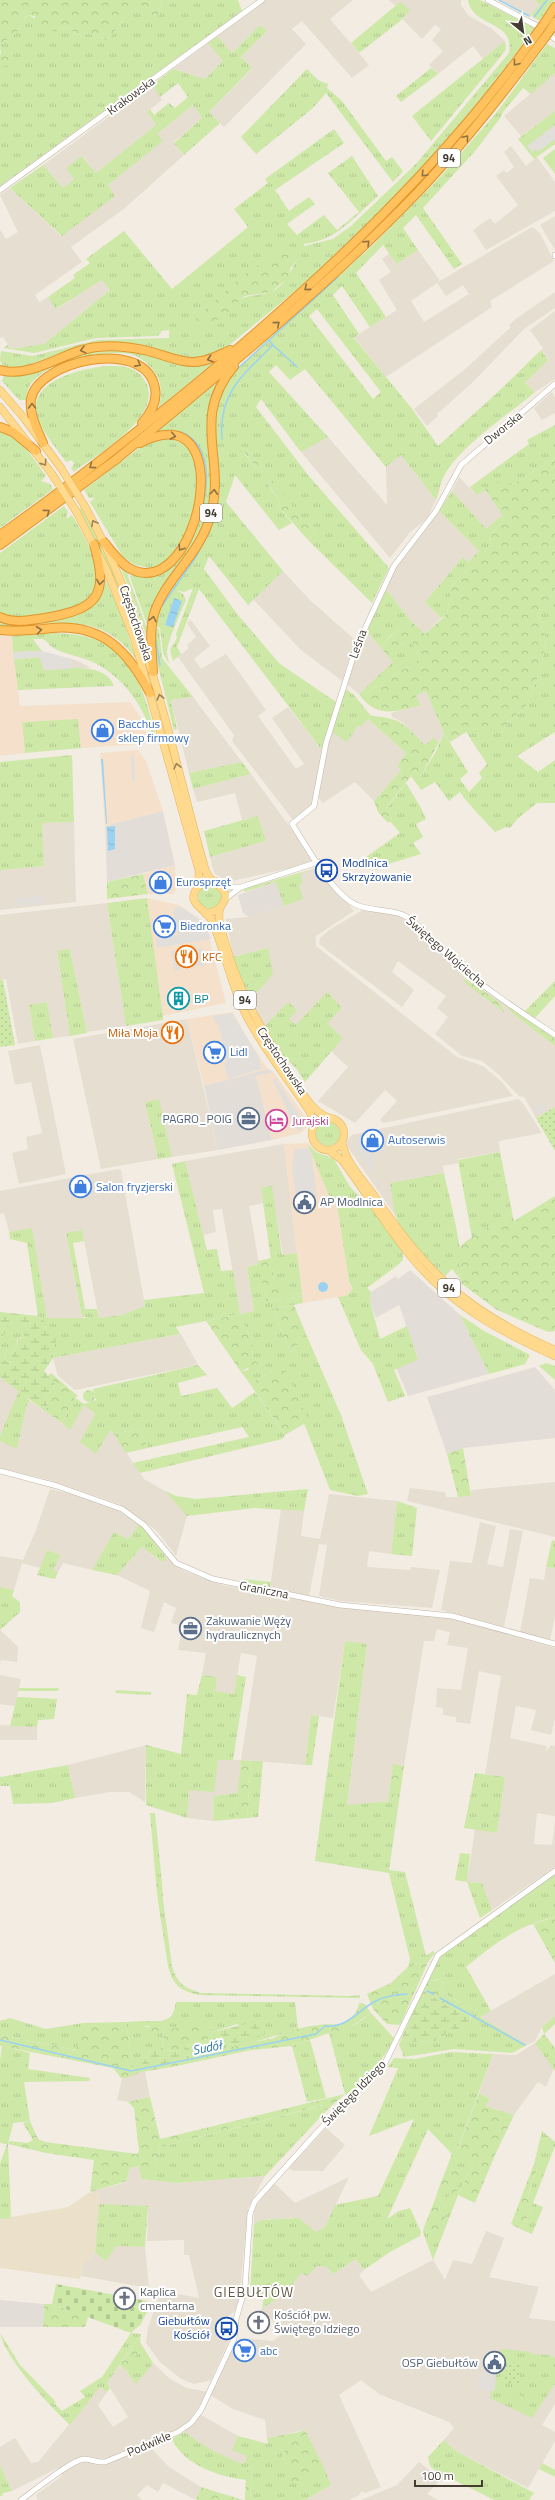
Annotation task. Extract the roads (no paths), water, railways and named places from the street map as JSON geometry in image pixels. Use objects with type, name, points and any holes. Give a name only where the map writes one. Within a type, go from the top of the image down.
[{"type":"highway","name":"94","points":[[3,533],[123,443],[246,346],[336,262],[408,190],[471,120],[547,29],[555,7]]},
{"type":"highway","name":"94","points":[[153,672],[151,632],[156,610],[167,589],[195,552],[211,515],[215,482],[210,427],[213,405],[224,380],[246,346]]},
{"type":"highway","points":[[0,370],[15,372],[30,370],[61,356],[96,347],[132,348],[187,362],[214,358],[246,346]]},
{"type":"highway","points":[[114,461],[246,346]]},
{"type":"highway","points":[[43,443],[31,408],[32,395],[38,384],[50,375],[73,365],[113,358],[126,359],[140,364],[148,372],[155,389],[155,400],[146,418],[123,443]]},
{"type":"highway","name":"94","points":[[0,427],[13,432],[36,451]]},
{"type":"highway","points":[[0,545],[114,461],[147,439],[165,435],[179,437],[192,446],[198,455],[201,472],[201,493],[196,516],[186,541],[175,558],[162,568],[147,572],[132,569],[122,563],[104,542]]},
{"type":"highway","points":[[0,548],[15,535]]},
{"type":"highway","points":[[0,617],[12,621],[28,620],[70,613],[87,606],[97,594],[101,578],[94,544]]},
{"type":"highway","points":[[0,630],[31,631],[69,628],[96,633],[109,640],[129,659],[150,693]]},
{"type":"main road","name":"Częstochowska","points":[[0,390],[43,443],[61,468],[84,505],[104,542],[136,616],[153,672],[204,865],[209,876],[214,881]]},
{"type":"main road","name":"Częstochowska","points":[[0,407],[36,451],[76,511],[94,544],[128,620],[150,693],[199,871],[198,887]]},
{"type":"main road","points":[[198,887],[203,882],[214,881]]},
{"type":"main road","name":"94","points":[[214,881],[222,887]]},
{"type":"main road","name":"94","points":[[198,887],[194,901],[197,907],[205,913]]},
{"type":"main road","points":[[222,887],[225,899]]},
{"type":"main road","name":"94","points":[[221,906],[225,899]]},
{"type":"main road","name":"Częstochowska","points":[[221,906],[219,915],[223,937],[235,975],[248,1007],[268,1041],[308,1100],[320,1114],[327,1117]]},
{"type":"main road","points":[[205,913],[213,912],[221,906]]},
{"type":"main road","name":"Częstochowska","points":[[205,913],[211,920],[229,974],[246,1015],[310,1112],[314,1126]]},
{"type":"main road","points":[[314,1126],[319,1120],[327,1117]]},
{"type":"main road","name":"94","points":[[327,1117],[336,1120],[342,1125],[344,1133],[342,1142],[346,1154],[394,1225],[434,1274],[482,1313],[508,1328],[555,1350]]},
{"type":"main road","name":"94","points":[[314,1126],[312,1134],[314,1143],[319,1148],[328,1150],[342,1160],[403,1247],[439,1286],[464,1307],[494,1327],[555,1356]]},
{"type":"main road","points":[[328,1150],[337,1147],[342,1142]]},
{"type":"street","name":"Krakowska","points":[[0,190],[262,0]]},
{"type":"street","points":[[488,0],[537,26],[555,39]]},
{"type":"street","name":"Dworska","points":[[455,474],[469,457],[555,384]]},
{"type":"street","name":"Leśna","points":[[292,824],[314,806],[326,743],[356,648],[373,609],[400,557],[436,511],[455,474]]},
{"type":"street","name":"Świętego Wojciecha","points":[[292,824],[335,887],[354,903],[391,911],[406,916],[449,958],[475,979],[555,1035]]},
{"type":"street","points":[[222,887],[241,887],[318,862]]},
{"type":"street","points":[[225,899],[241,887]]},
{"type":"street","name":"Graniczna","points":[[0,1471],[56,1486],[122,1509],[144,1525],[173,1560],[186,1568],[213,1579],[340,1604],[452,1616],[555,1644]]},
{"type":"street","name":"Świętego Idziego","points":[[235,2336],[236,2319],[245,2288],[250,2214],[255,2201],[321,2128],[384,2063],[438,1955],[555,1871]]},
{"type":"street","name":"Podwikle","points":[[21,2500],[74,2462],[85,2459],[100,2463],[105,2462],[178,2432],[191,2423],[205,2401],[235,2336]]},
{"type":"water","points":[[174,598],[182,601],[173,627],[165,625]]},
{"type":"water","points":[[101,759],[103,759],[107,824],[106,824]]},
{"type":"water","points":[[115,826],[115,849],[108,851],[107,827]]},
{"type":"water","points":[[321,1282],[325,1282],[328,1287],[325,1292],[321,1292],[318,1289],[318,1285]]},
{"type":"waterway","points":[[499,0],[529,16]]},
{"type":"waterway","points":[[534,17],[547,0]]},
{"type":"waterway","points":[[234,372],[338,277]]},
{"type":"waterway","points":[[222,439],[224,409],[229,397],[243,375],[273,345],[269,340]]},
{"type":"waterway","points":[[273,345],[297,367]]},
{"type":"waterway","points":[[181,432],[193,439],[200,449],[205,462],[206,490],[195,529]]},
{"type":"waterway","points":[[162,606],[196,557],[209,532]]},
{"type":"waterway","points":[[179,559],[190,540]]},
{"type":"waterway","points":[[157,575],[168,570],[177,561]]},
{"type":"waterway","points":[[135,575],[153,576]]},
{"type":"waterway","points":[[155,636],[160,665]]},
{"type":"waterway","name":"Sudół","points":[[427,1991],[434,1994]]},
{"type":"waterway","name":"Sudół","points":[[0,2040],[131,2071],[316,2034],[325,2026],[333,2026],[345,2022],[382,1998],[407,1994]]},
{"type":"waterway","name":"Sudół","points":[[440,1998],[525,2045]]},
{"type":"place","name":"Bacchus sklep firmowy","points":[[103,731]]},
{"type":"place","name":"Modlnica Skrzyżowanie","points":[[327,870]]},
{"type":"place","name":"Eurosprzęt","points":[[161,882]]},
{"type":"place","name":"Biedronka","points":[[165,926]]},
{"type":"place","name":"KFC","points":[[186,957]]},
{"type":"place","name":"BP","points":[[178,999]]},
{"type":"place","name":"Miła Moja","points":[[173,1033]]},
{"type":"place","name":"Lidl","points":[[214,1052]]},
{"type":"place","name":"PAGRO_POIG","points":[[248,1119]]},
{"type":"place","name":"Jurajski","points":[[276,1121]]},
{"type":"place","name":"Autoserwis","points":[[372,1140]]},
{"type":"place","name":"Salon fryzjerski","points":[[80,1187]]},
{"type":"place","name":"AP Modlnica","points":[[304,1202]]},
{"type":"place","name":"Zakuwanie Węży hydraulicznych","points":[[190,1628]]},
{"type":"place","name":"Kaplica cmentarna","points":[[124,2299]]},
{"type":"place","name":"Kościół pw. Świętego Idziego","points":[[259,2322]]},
{"type":"place","name":"Giebułtów Kościół","points":[[226,2328]]},
{"type":"place","name":"abc","points":[[245,2351]]},
{"type":"place","name":"OSP Giebułtów","points":[[494,2363]]},
{"type":"district","name":"GIEBUŁTÓW","points":[[254,2292]]}]
